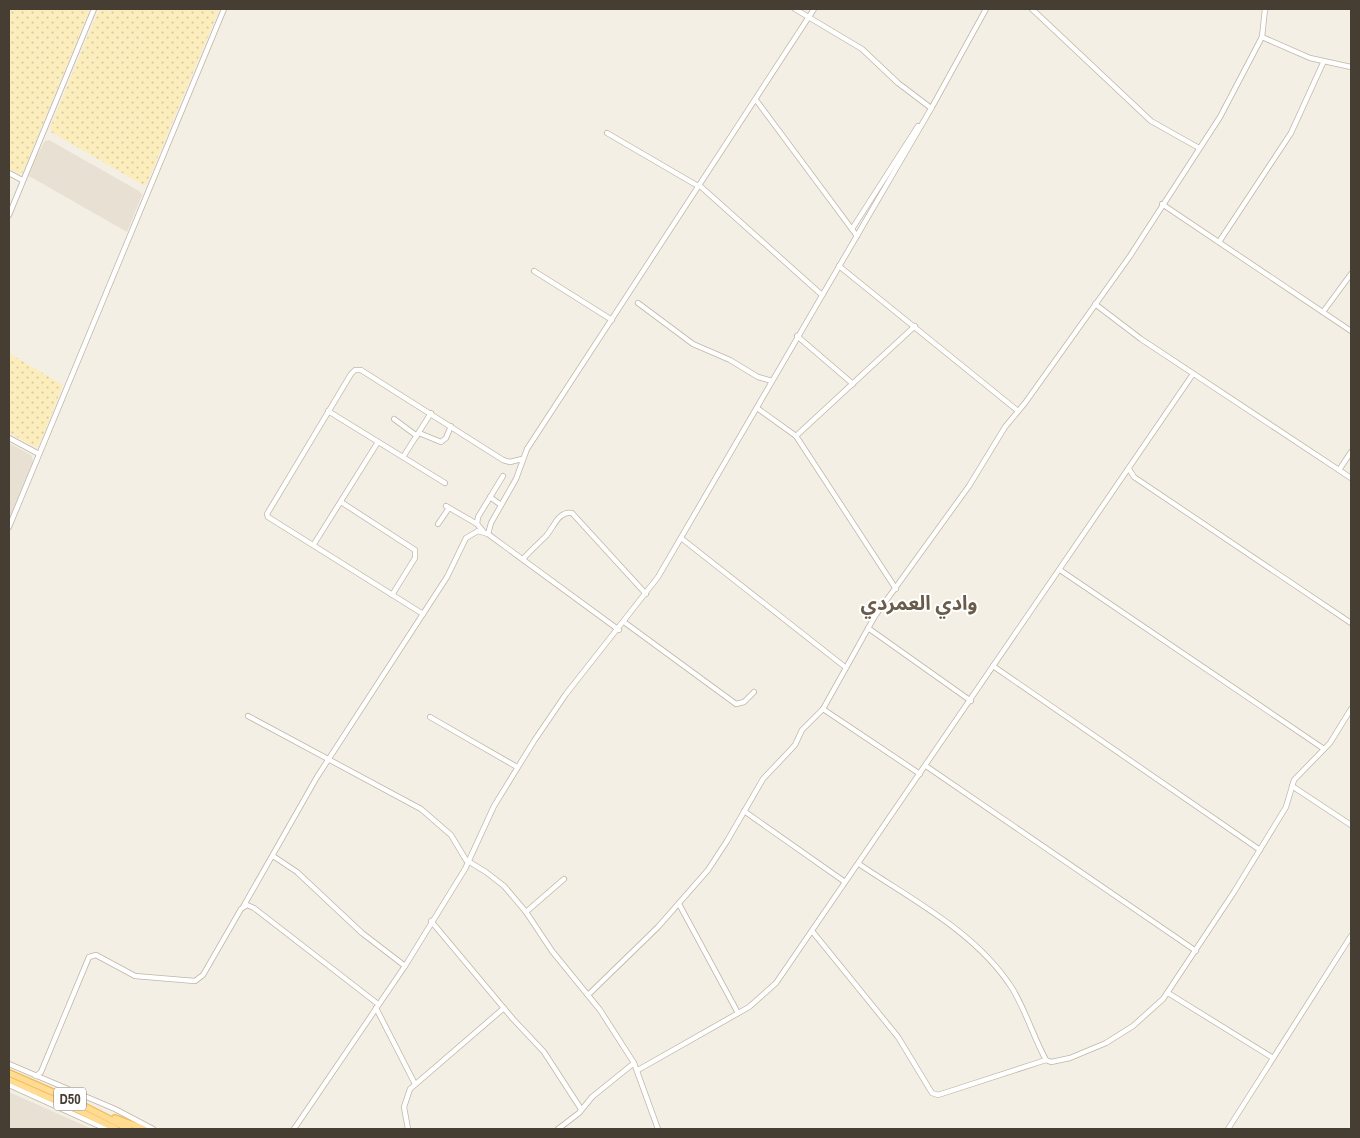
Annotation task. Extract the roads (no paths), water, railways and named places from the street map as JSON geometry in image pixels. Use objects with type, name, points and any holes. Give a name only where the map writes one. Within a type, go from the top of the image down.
[{"type":"main road","name":"D50","points":[[9,1073],[104,1115],[129,1129]]},
{"type":"main road","name":"D50","points":[[9,1080],[116,1129]]},
{"type":"main road","points":[[104,1115],[144,1129]]},
{"type":"street","points":[[9,215],[94,9]]},
{"type":"street","points":[[9,527],[224,9]]},
{"type":"street","points":[[795,9],[862,49],[898,83],[932,107]]},
{"type":"street","points":[[485,532],[516,479],[522,459],[814,9]]},
{"type":"street","points":[[294,1129],[405,966],[469,862],[494,806],[554,710],[646,594],[681,538],[932,107],[986,9]]},
{"type":"street","points":[[1032,9],[1150,121],[1199,148]]},
{"type":"street","points":[[588,995],[636,950],[679,904],[713,862],[763,779],[795,745],[802,730],[823,709],[868,628],[969,486],[998,438],[1137,244],[1230,100],[1262,36],[1265,9]]},
{"type":"street","points":[[1262,36],[1285,49],[1323,63],[1351,67]]},
{"type":"street","points":[[1218,242],[1291,133],[1323,63]]},
{"type":"street","points":[[756,100],[857,236]]},
{"type":"street","points":[[852,229],[860,220],[903,148],[932,107]]},
{"type":"street","points":[[607,133],[699,186],[822,295]]},
{"type":"street","points":[[9,173],[22,180]]},
{"type":"street","points":[[1162,204],[1351,331]]},
{"type":"street","points":[[840,266],[1018,411]]},
{"type":"street","points":[[534,271],[612,320]]},
{"type":"street","points":[[1323,312],[1351,274]]},
{"type":"street","points":[[638,303],[690,341],[730,360],[758,377],[772,381]]},
{"type":"street","points":[[1095,304],[1141,339],[1351,478]]},
{"type":"street","points":[[796,436],[915,326]]},
{"type":"street","points":[[797,336],[853,384]]},
{"type":"street","points":[[704,348],[708,343]]},
{"type":"street","points":[[423,614],[266,514],[351,374],[358,370],[431,413],[506,461],[514,462],[522,459]]},
{"type":"street","points":[[638,1070],[738,1013],[772,988],[1193,374]]},
{"type":"street","points":[[757,408],[796,436],[896,589]]},
{"type":"street","points":[[328,412],[446,483]]},
{"type":"street","points":[[404,457],[431,413]]},
{"type":"street","points":[[394,419],[418,434],[441,442],[446,438],[451,426]]},
{"type":"street","points":[[9,438],[40,454]]},
{"type":"street","points":[[314,544],[378,442]]},
{"type":"street","points":[[1339,470],[1351,452]]},
{"type":"street","points":[[1129,469],[1134,477],[1351,623]]},
{"type":"street","points":[[477,524],[478,517],[503,476]]},
{"type":"street","points":[[490,496],[500,505]]},
{"type":"street","points":[[341,502],[415,550],[415,558],[392,595]]},
{"type":"street","points":[[438,524],[448,507],[477,524],[485,532],[619,630]]},
{"type":"street","points":[[523,559],[546,535],[559,517],[566,512],[572,513],[646,594]]},
{"type":"street","points":[[36,1076],[41,1072],[89,957],[99,956],[135,976],[195,980],[206,971],[328,760],[447,577],[466,538],[473,532],[485,532]]},
{"type":"street","points":[[681,538],[845,668]]},
{"type":"street","points":[[1060,570],[1324,749]]},
{"type":"street","points":[[624,622],[733,703],[741,704],[754,692]]},
{"type":"street","points":[[868,628],[970,701]]},
{"type":"street","points":[[993,666],[1260,850]]},
{"type":"street","points":[[823,709],[920,774]]},
{"type":"street","points":[[812,931],[898,1037],[932,1094],[938,1095],[976,1084],[1046,1060],[1051,1062],[1070,1058],[1106,1043],[1132,1026],[1168,993],[1288,803],[1296,777],[1324,749],[1351,709]]},
{"type":"street","points":[[248,716],[421,809],[451,835],[463,857],[498,881],[526,912],[552,951],[588,995],[634,1063],[658,1129]]},
{"type":"street","points":[[430,717],[517,767]]},
{"type":"street","points":[[926,766],[1196,951]]},
{"type":"street","points":[[1292,786],[1351,825]]},
{"type":"street","points":[[744,812],[845,882]]},
{"type":"street","points":[[273,856],[298,872],[362,932],[405,966]]},
{"type":"street","points":[[858,864],[960,932],[986,956],[1019,999],[1046,1060]]},
{"type":"street","points":[[526,912],[564,879]]},
{"type":"street","points":[[679,904],[738,1013]]},
{"type":"street","points":[[243,907],[247,905],[252,906],[377,1006],[415,1084]]},
{"type":"street","points":[[431,921],[504,1008],[544,1052],[581,1109]]},
{"type":"street","points":[[1228,1129],[1351,937]]},
{"type":"street","points":[[1168,993],[1274,1058]]},
{"type":"street","points":[[408,1129],[404,1107],[407,1095],[415,1084],[504,1008]]},
{"type":"street","points":[[558,1129],[592,1097],[634,1063]]},
{"type":"street","points":[[9,1064],[115,1109],[153,1129]]},
{"type":"street","points":[[41,1072],[43,1079]]},
{"type":"street","points":[[9,1086],[106,1129]]},
{"type":"district","name":"وادي العمردي","points":[[919,602]]}]
